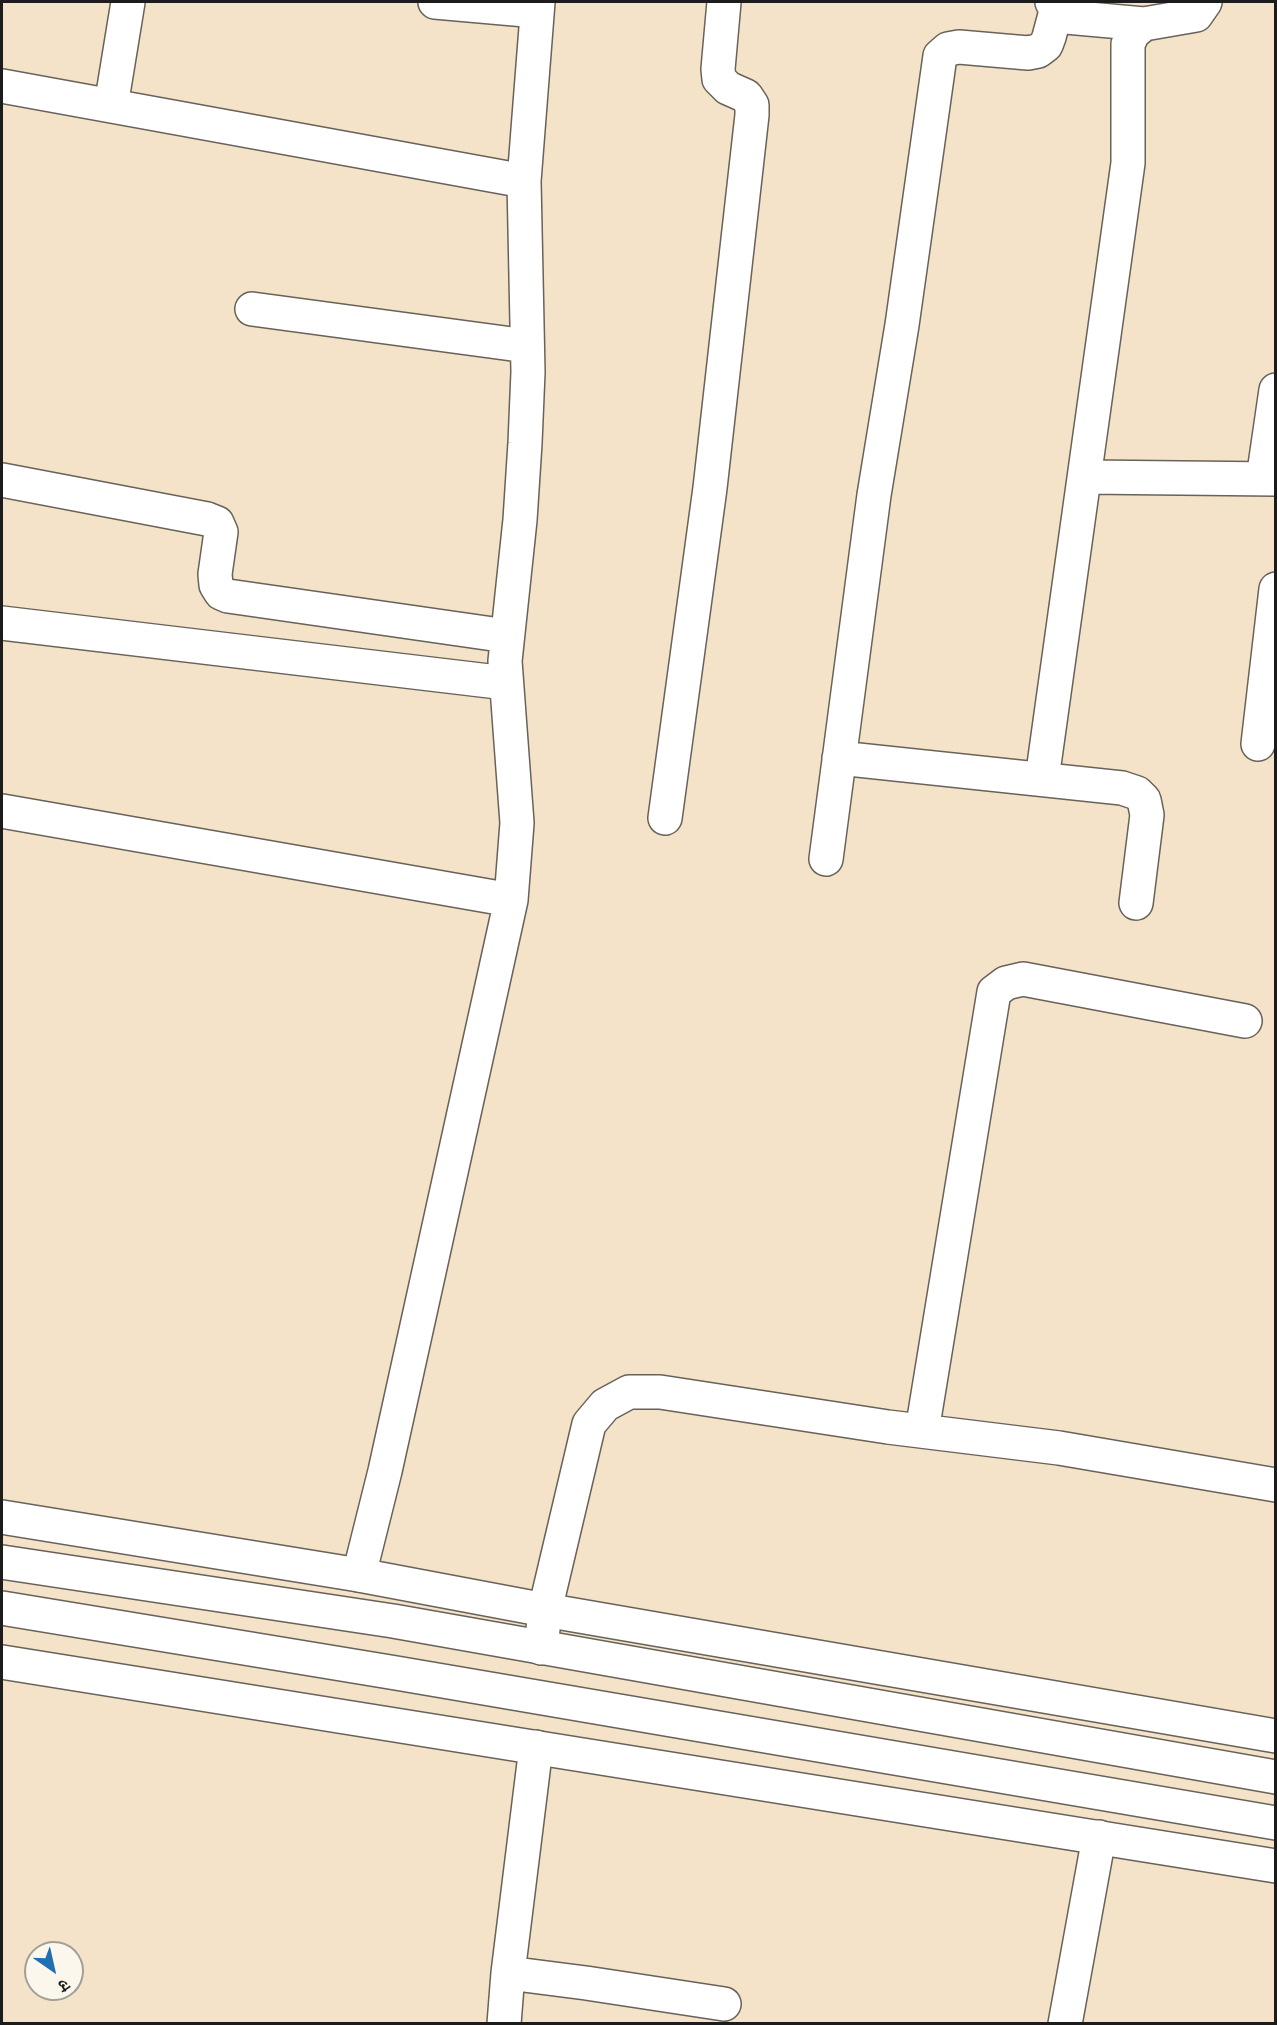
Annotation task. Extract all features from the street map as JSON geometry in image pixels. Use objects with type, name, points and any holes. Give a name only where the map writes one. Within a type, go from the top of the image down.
[{"type":"street","points":[[111,106],[128,2]]},
{"type":"street","points":[[359,1575],[385,1470],[511,900],[517,823],[506,683],[507,636],[523,492],[527,408],[524,181],[537,6],[435,2]]},
{"type":"street","points":[[665,818],[710,488],[752,115],[752,105],[746,96],[728,88],[719,79],[724,2]]},
{"type":"street","points":[[1054,6],[1066,16],[1144,24],[1196,15],[1205,2]]},
{"type":"street","points":[[826,859],[874,495],[902,325],[940,56],[948,49],[959,47],[1028,53],[1038,51],[1046,45],[1049,38],[1054,6]]},
{"type":"street","points":[[1042,779],[1128,163],[1128,44],[1133,33],[1144,24]]},
{"type":"street","points":[[2,86],[524,181]]},
{"type":"street","points":[[252,309],[527,346]]},
{"type":"street","points":[[1085,477],[1269,479],[1275,390]]},
{"type":"street","points":[[2,480],[207,519],[217,523],[221,532],[214,574],[216,585],[221,593],[228,596],[507,636]]},
{"type":"street","points":[[1258,744],[1275,589]]},
{"type":"street","points":[[2,623],[506,683]]},
{"type":"street","points":[[839,758],[1122,788],[1137,793],[1144,800],[1147,815],[1136,903]]},
{"type":"street","points":[[2,811],[511,900]]},
{"type":"street","points":[[922,1431],[994,992],[1006,983],[1023,979],[1245,1021]]},
{"type":"street","points":[[541,1648],[545,1610],[589,1424],[605,1405],[629,1392],[660,1392],[922,1431],[1059,1448],[1275,1485]]},
{"type":"street","points":[[2,1517],[359,1575],[545,1610],[1275,1736]]},
{"type":"street","points":[[2,1562],[393,1622],[1275,1777]]},
{"type":"street","points":[[2,1608],[1275,1823]]},
{"type":"street","points":[[2,1662],[1275,1866]]},
{"type":"street","points":[[504,2024],[508,1973],[536,1747]]},
{"type":"street","points":[[1065,2024],[1099,1837]]},
{"type":"street","points":[[508,1973],[724,2004]]}]
